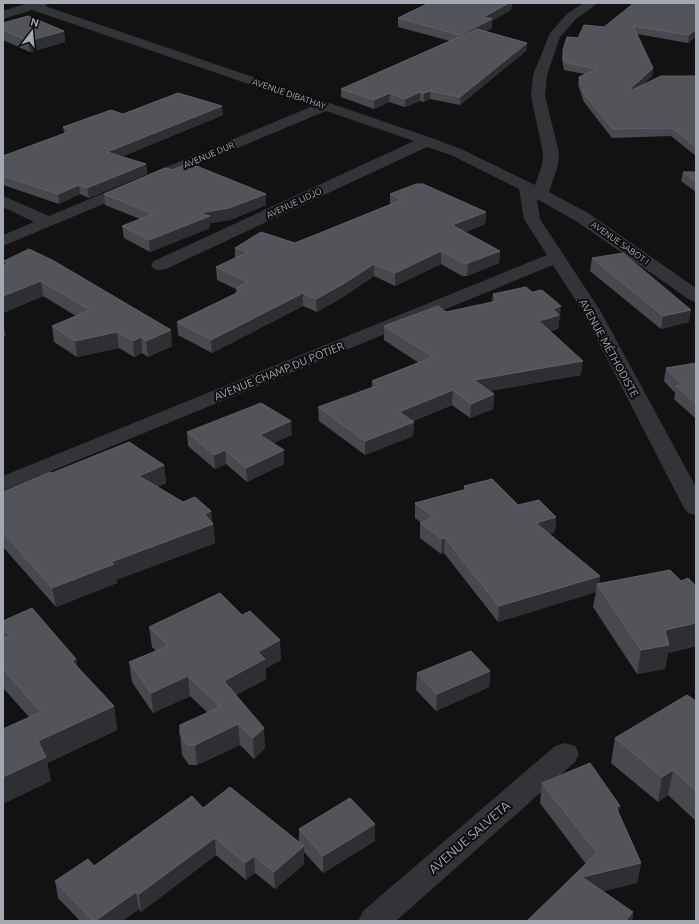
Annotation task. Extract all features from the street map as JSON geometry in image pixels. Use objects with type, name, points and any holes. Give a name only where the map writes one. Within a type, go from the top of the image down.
[{"type":"street","points":[[534,191],[550,165],[551,154],[538,96],[540,75],[554,36],[572,16],[592,3]]},
{"type":"street","points":[[3,15],[38,5]]},
{"type":"street","name":"AVENUE DIBATHAY","points":[[38,5],[428,141],[456,152],[534,191]]},
{"type":"street","name":"AVENUE DUR","points":[[3,241],[326,106]]},
{"type":"street","name":"AVENUE LIDJO","points":[[160,265],[428,141]]},
{"type":"street","name":"AVENUE MÉTHODISTE","points":[[534,191],[532,219],[555,258],[592,312],[696,508]]},
{"type":"street","name":"AVENUE SABOT I","points":[[534,191],[582,217],[696,296]]},
{"type":"street","points":[[3,201],[48,222]]},
{"type":"street","name":"AVENUE CHAMP DU POTIER","points":[[3,484],[555,258]]},
{"type":"street","name":"AVENUE SALVETA","points":[[374,921],[565,754]]},
{"type":"building","points":[[429,3],[509,3],[483,17],[492,19],[460,35],[398,18]]},
{"type":"building","points":[[634,3],[696,3],[696,29],[689,35],[633,26],[653,68],[631,88],[632,90],[661,76],[696,76],[696,147],[672,128],[613,129],[584,94],[579,77],[597,69],[564,62],[563,50],[567,37],[578,38],[584,25],[604,27]]},
{"type":"building","points":[[28,16],[64,31],[28,41],[3,30],[3,23]]},
{"type":"building","points":[[477,29],[527,43],[460,97],[430,91],[424,93],[420,92],[405,99],[390,93],[374,100],[341,89]]},
{"type":"building","points":[[178,93],[222,106],[107,152],[146,164],[87,188],[79,185],[58,194],[3,176],[3,156],[71,131],[63,127],[111,110],[123,114]]},
{"type":"building","points":[[189,163],[266,194],[229,208],[200,213],[210,216],[149,240],[122,226],[153,214],[104,194],[165,168],[172,170]]},
{"type":"building","points":[[683,172],[696,172],[696,182]]},
{"type":"building","points":[[416,184],[423,184],[486,212],[452,225],[500,251],[468,263],[463,263],[441,251],[395,273],[374,264],[316,299],[303,293],[211,340],[177,322],[241,291],[236,288],[248,282],[216,267],[248,252],[235,248],[261,232],[295,243],[402,200],[390,194]]},
{"type":"building","points":[[29,249],[54,261],[171,330],[146,341],[141,337],[133,341],[117,332],[75,341],[52,326],[90,310],[41,281],[3,296],[3,265],[9,263],[4,261]]},
{"type":"building","points":[[623,253],[691,310],[663,316],[592,258]]},
{"type":"building","points":[[526,287],[532,292],[542,290],[561,306],[553,309],[559,315],[539,321],[583,361],[474,380],[494,394],[471,404],[453,390],[399,412],[414,422],[365,441],[318,407],[379,385],[372,381],[433,357],[384,326],[438,306],[446,312],[497,301],[493,294]]},
{"type":"building","points":[[696,363],[696,404],[676,386],[682,385],[666,368]]},
{"type":"building","points":[[261,403],[291,421],[260,435],[284,450],[246,468],[225,450],[214,455],[187,432]]},
{"type":"building","points":[[129,442],[164,465],[139,476],[183,502],[195,497],[211,511],[205,514],[213,524],[111,562],[114,564],[52,588],[3,532],[3,492],[50,472],[52,473]]},
{"type":"building","points":[[492,479],[518,505],[539,500],[556,517],[536,523],[600,576],[499,606],[445,538],[442,539],[420,523],[434,517],[415,503],[467,489],[464,486]]},
{"type":"building","points":[[670,570],[681,581],[688,578],[696,586],[696,597],[694,598],[696,599],[696,623],[665,630],[669,645],[641,650],[597,584]]},
{"type":"building","points":[[220,593],[242,615],[250,611],[280,640],[258,652],[265,659],[224,681],[264,728],[253,738],[238,724],[195,745],[187,745],[180,734],[180,725],[220,707],[188,676],[151,693],[129,662],[168,646],[149,627]]},
{"type":"building","points":[[32,608],[76,659],[72,661],[114,706],[38,741],[46,757],[3,777],[3,729],[41,712],[3,669],[3,639],[10,636],[3,627],[3,621]]},
{"type":"building","points":[[471,651],[490,671],[437,694],[417,673]]},
{"type":"building","points":[[687,695],[696,701],[696,791],[673,770],[662,777],[615,738]]},
{"type":"building","points":[[590,763],[620,806],[616,807],[641,863],[582,877],[633,912],[625,921],[527,921],[597,853],[542,783]]},
{"type":"building","points":[[230,787],[304,846],[274,872],[254,856],[245,863],[215,838],[139,894],[136,892],[95,921],[93,921],[55,881],[88,859],[94,866],[192,796],[203,808]]},
{"type":"building","points":[[350,798],[375,824],[323,856],[299,829]]}]
